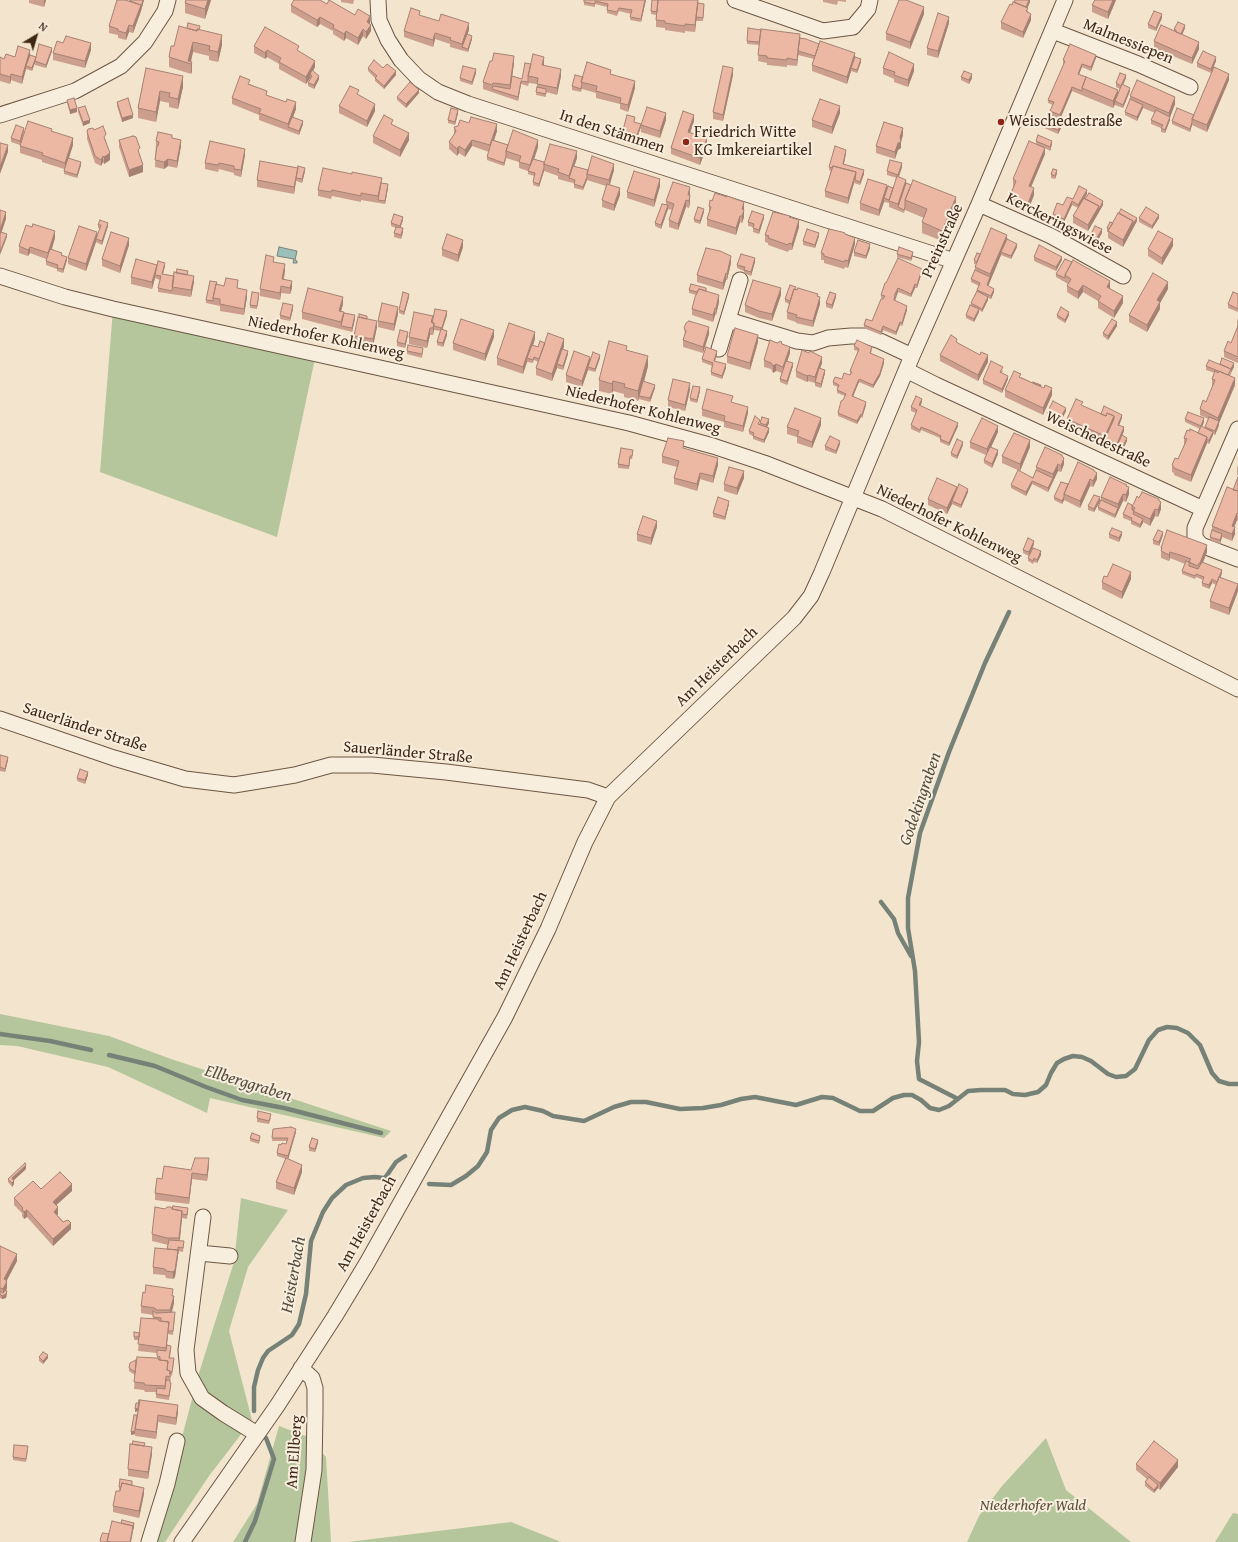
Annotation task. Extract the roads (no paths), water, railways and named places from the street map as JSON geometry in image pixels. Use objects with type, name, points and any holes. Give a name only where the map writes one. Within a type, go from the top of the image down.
[{"type":"street","points":[[0,115],[75,91],[121,66],[145,42],[165,11],[168,0]]},
{"type":"street","name":"In den Stämmen","points":[[378,0],[379,20],[388,40],[401,60],[419,79],[438,92],[476,107],[954,262]]},
{"type":"street","points":[[735,0],[823,31],[853,27],[868,9],[870,0]]},
{"type":"street","name":"Preinstraße","points":[[853,497],[1065,0]]},
{"type":"street","name":"Malmessiepen","points":[[1053,31],[1138,64],[1190,87]]},
{"type":"street","name":"Kerckeringswiese","points":[[979,204],[1051,236],[1123,276]]},
{"type":"street","name":"Niederhofer Kohlenweg","points":[[0,276],[113,309],[613,419],[666,432],[764,463],[882,509],[1238,689]]},
{"type":"street","points":[[719,348],[740,280]]},
{"type":"street","name":"Weischedestraße","points":[[728,320],[797,342],[813,343],[828,338],[864,336],[909,363],[936,385],[1203,509]]},
{"type":"street","points":[[1238,429],[1195,528],[1195,538],[1201,545],[1238,559]]},
{"type":"street","name":"Am Heisterbach","points":[[182,1542],[301,1368],[335,1316],[367,1262],[505,1017],[548,929],[585,842],[608,797],[794,618],[811,596],[853,497]]},
{"type":"street","name":"Sauerländer Straße","points":[[0,719],[164,773],[185,779],[234,786],[331,765],[372,765],[588,790],[608,797]]},
{"type":"street","points":[[203,1217],[200,1253],[186,1350],[188,1373],[202,1398],[222,1413],[257,1434]]},
{"type":"street","points":[[200,1253],[230,1256]]},
{"type":"street","name":"Am Ellberg","points":[[301,1368],[312,1378],[315,1388],[314,1470],[303,1542]]},
{"type":"street","points":[[149,1542],[167,1484],[177,1441]]},
{"type":"water","points":[[279,247],[297,251],[295,260],[297,263],[293,263],[294,259],[277,256]]},
{"type":"waterway","name":"Godekingraben","points":[[958,1099],[919,1079],[917,1061],[919,1042],[915,971],[908,928],[908,898],[920,833],[949,752],[985,663],[1009,612]]},
{"type":"waterway","points":[[881,902],[894,919],[898,933],[911,956]]},
{"type":"waterway","name":"Heisterbach","points":[[429,1184],[451,1185],[466,1176],[478,1166],[487,1152],[491,1130],[499,1118],[512,1110],[525,1107],[543,1111],[553,1116],[584,1121],[614,1107],[631,1102],[646,1102],[680,1109],[703,1108],[755,1097],[796,1105],[822,1097],[833,1098],[860,1111],[873,1111],[893,1098],[904,1095],[912,1095],[921,1100],[930,1108],[939,1110],[949,1106],[968,1091],[1005,1090],[1013,1094],[1025,1095],[1038,1092],[1046,1085],[1057,1063],[1073,1056],[1082,1057],[1091,1061],[1108,1074],[1116,1077],[1126,1076],[1135,1069],[1149,1040],[1158,1030],[1167,1027],[1177,1028],[1188,1033],[1200,1045],[1212,1073],[1219,1081],[1229,1084],[1238,1084]]},
{"type":"waterway","name":"Ellberggraben","points":[[0,1034],[50,1041],[91,1050]]},
{"type":"waterway","name":"Ellberggraben","points":[[109,1055],[155,1066],[242,1100],[284,1108],[381,1133]]},
{"type":"waterway","name":"Ellberggraben","points":[[385,1178],[396,1162],[405,1156]]},
{"type":"waterway","name":"Heisterbach","points":[[254,1411],[254,1387],[258,1370],[263,1358],[268,1351],[292,1335],[299,1324],[306,1294],[311,1241],[323,1212],[332,1198],[346,1185],[363,1178],[375,1177],[392,1179]]},
{"type":"waterway","name":"Heisterbach","points":[[245,1542],[255,1521],[274,1459],[266,1438]]},
{"type":"place","name":"Weischedestraße","points":[[1001,122]]},
{"type":"place","name":"Friedrich Witte KG Imkereiartikel","points":[[686,142]]},
{"type":"park label","name":"Niederhofer Wald","points":[[1033,1506]]}]
